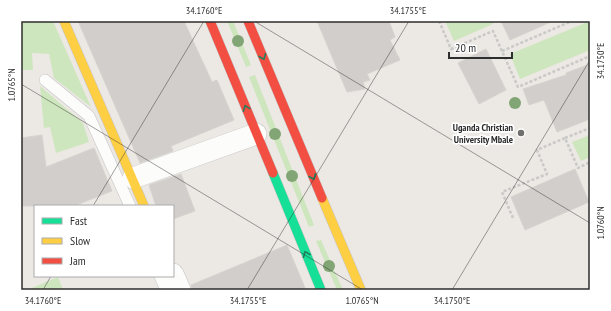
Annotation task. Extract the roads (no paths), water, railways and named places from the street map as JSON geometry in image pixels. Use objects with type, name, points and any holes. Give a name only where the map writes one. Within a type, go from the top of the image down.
[{"type":"main road","points":[[64,21],[144,205]]},
{"type":"main road","points":[[210,21],[321,290]]},
{"type":"main road","points":[[248,21],[361,290]]},
{"type":"street","points":[[133,178],[256,134]]},
{"type":"street","points":[[174,276],[180,290]]},
{"type":"lane","points":[[45,80],[88,116],[130,205]]},
{"type":"lane","points":[[160,277],[166,290]]},
{"type":"place","name":"Uganda Christian University Mbale","points":[[521,133]]}]
